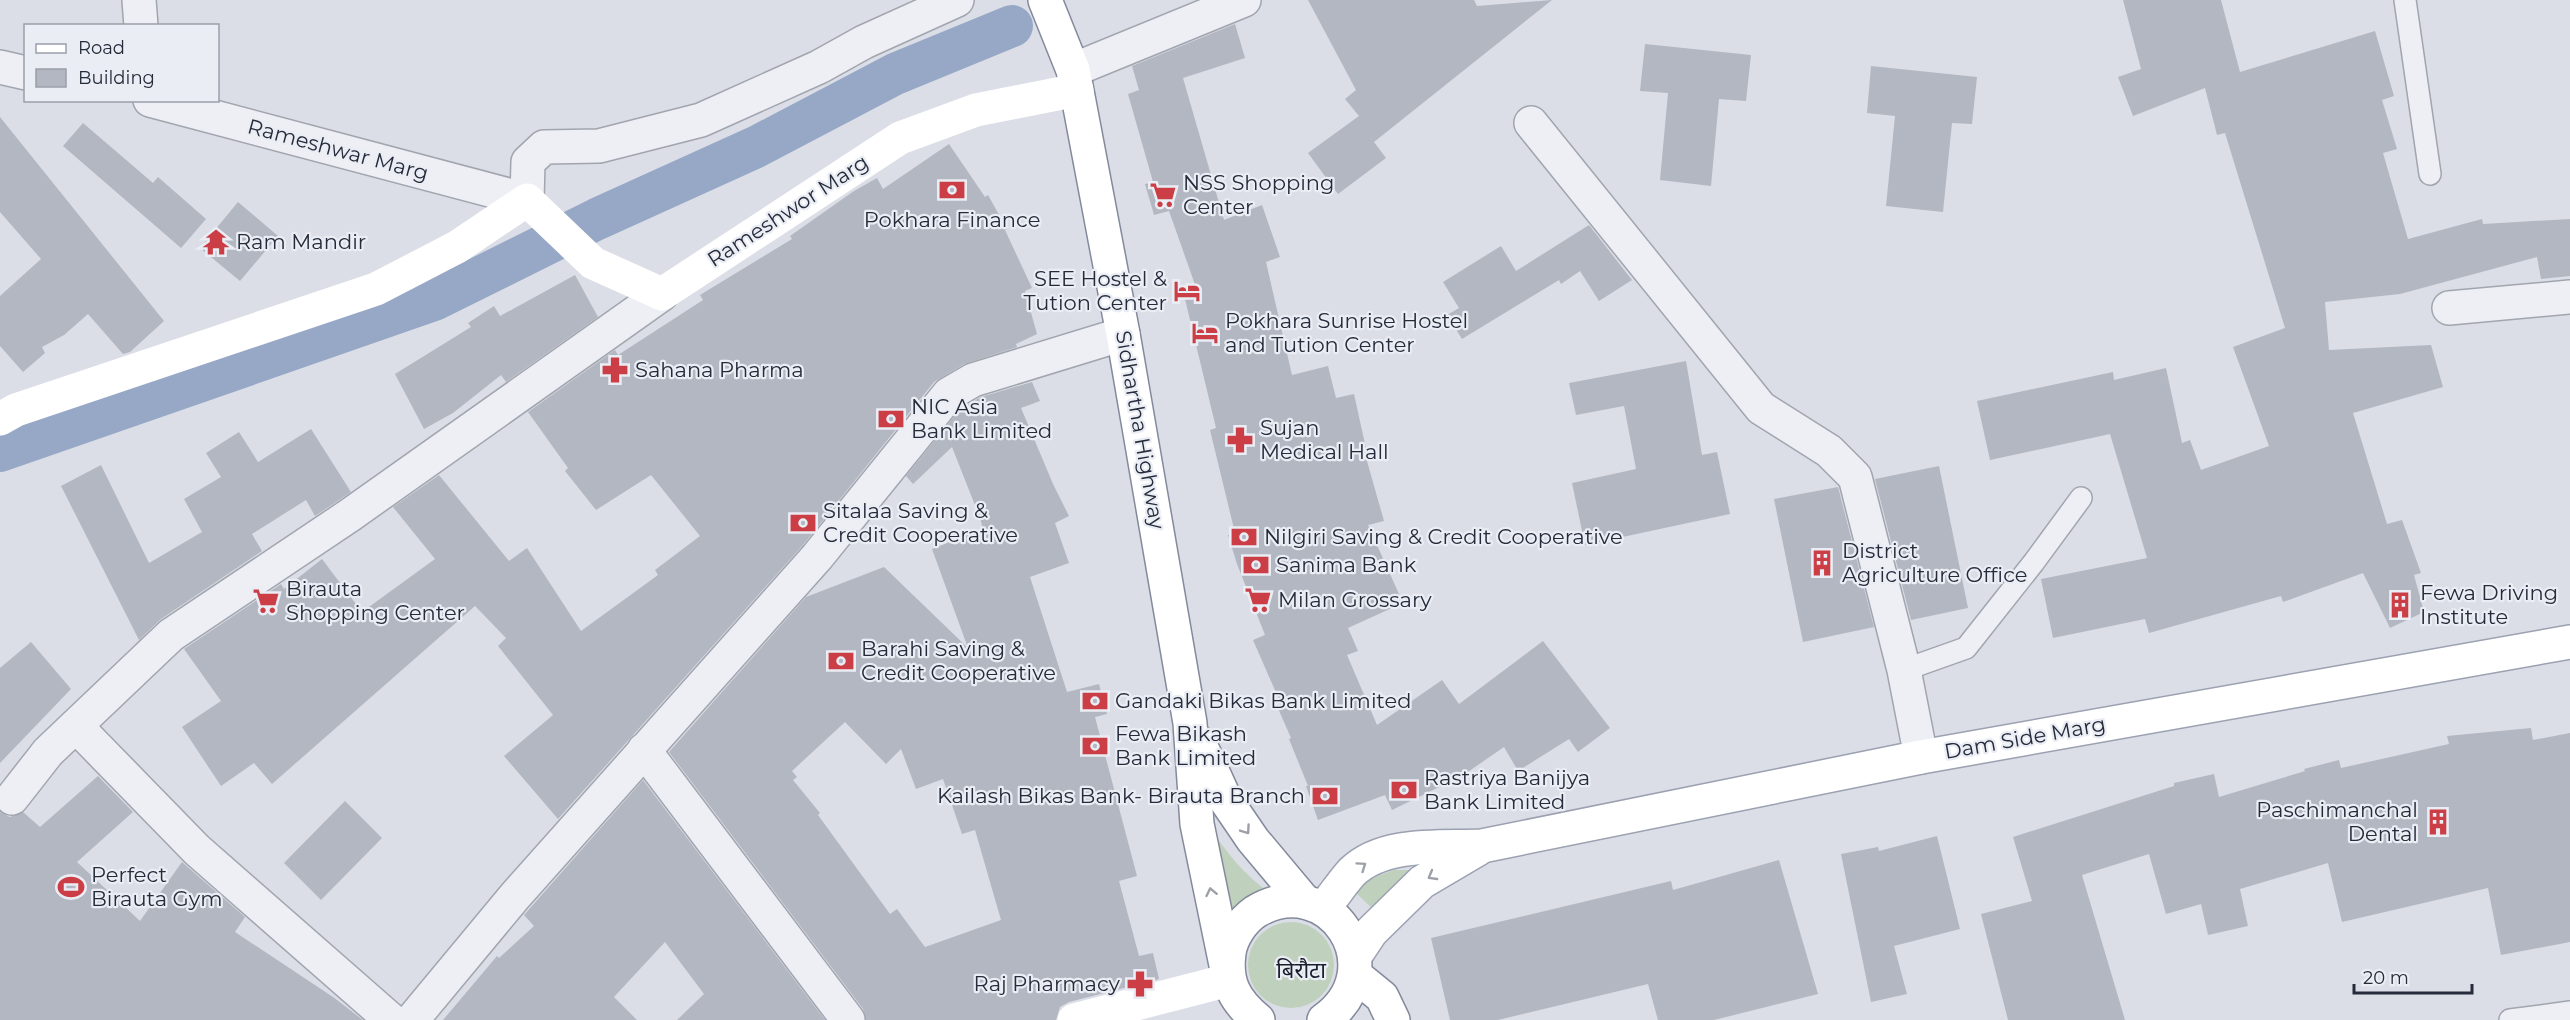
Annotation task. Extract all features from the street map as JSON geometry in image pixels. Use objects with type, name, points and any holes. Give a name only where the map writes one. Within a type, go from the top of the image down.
[{"type":"main road","name":"Sidhartha Highway","points":[[1045,0],[1072,73],[1123,334],[1190,723],[1197,824],[1241,1000]]},
{"type":"main road","name":"Rameshwor Marg","points":[[662,294],[900,138],[1072,73]]},
{"type":"main road","points":[[0,419],[16,410],[376,289],[457,247],[528,201],[593,263],[662,294]]},
{"type":"main road","name":"Dam Side Marg","points":[[1482,846],[1921,757],[2570,642]]},
{"type":"main road","name":"Sidhartha Highway","points":[[1190,723],[1225,799],[1253,840],[1314,906],[1339,921],[1349,937],[1355,965]]},
{"type":"main road","points":[[1074,1020],[1241,1000],[1229,950],[1237,931],[1249,916],[1267,905],[1286,900],[1314,906],[1353,872],[1376,856],[1413,850],[1482,846]]},
{"type":"main road","points":[[1324,1020],[1336,1011],[1349,995],[1355,965],[1371,932],[1422,882],[1482,846]]},
{"type":"main road","points":[[1355,965],[1382,997],[1392,1020]]},
{"type":"street","points":[[139,0],[141,24]]},
{"type":"street","points":[[528,201],[528,162],[544,147],[599,146],[700,120],[819,67],[864,42],[957,0]]},
{"type":"street","points":[[1072,73],[1244,0]]},
{"type":"street","points":[[0,67],[24,73]]},
{"type":"street","name":"Rameshwar Marg","points":[[157,102],[528,201]]},
{"type":"street","points":[[1531,123],[1761,408],[1829,451],[1855,477],[1904,670],[1921,757]]},
{"type":"street","points":[[12,798],[48,752],[171,634],[350,515],[662,294]]},
{"type":"street","points":[[2449,308],[2570,297]]},
{"type":"street","points":[[412,1020],[514,896],[817,556],[948,394],[973,380],[1123,334]]},
{"type":"street","points":[[76,726],[197,850],[391,1020]]},
{"type":"street","points":[[644,750],[848,1020]]},
{"type":"lane","points":[[2405,0],[2430,174]]},
{"type":"lane","points":[[1904,670],[1966,648],[2034,562],[2080,498]]},
{"type":"lane","points":[[2511,1020],[2570,1012]]},
{"type":"green space","points":[[1208,825],[1236,862],[1270,893],[1230,927]]},
{"type":"green space","points":[[1394,870],[1414,870],[1391,888],[1373,909],[1353,890],[1375,877]]},
{"type":"green space","points":[[1283,922],[1299,922],[1322,934],[1331,948],[1334,965],[1331,982],[1322,996],[1299,1008],[1283,1008],[1267,1001],[1255,989],[1248,973],[1248,957],[1255,941],[1267,929]]},
{"type":"building","points":[[1308,0],[1474,0],[1477,6],[1552,0],[1374,142],[1386,158],[1338,194],[1308,153],[1359,116],[1345,99],[1356,90]]},
{"type":"building","points":[[2123,0],[2221,0],[2240,72],[2375,31],[2394,96],[2382,100],[2397,149],[2383,153],[2408,239],[2482,219],[2483,224],[2570,219],[2570,276],[2541,279],[2537,257],[2400,294],[2325,302],[2329,350],[2431,345],[2443,387],[2353,413],[2387,524],[2402,520],[2421,573],[2414,575],[2424,612],[2390,628],[2363,573],[2283,602],[2281,596],[2149,633],[2145,619],[2053,638],[2041,579],[2147,558],[2110,434],[1990,460],[1977,401],[2113,372],[2114,380],[2166,368],[2182,443],[2190,440],[2201,470],[2269,446],[2233,347],[2285,328],[2225,133],[2217,135],[2205,88],[2133,116],[2118,77],[2141,69]]},
{"type":"building","points":[[1235,24],[1245,58],[1183,78],[1224,220],[1262,205],[1280,257],[1266,262],[1292,375],[1328,366],[1336,398],[1354,394],[1367,453],[1365,454],[1384,521],[1368,525],[1403,603],[1348,628],[1358,651],[1347,655],[1377,725],[1442,680],[1459,704],[1543,641],[1610,728],[1578,752],[1569,739],[1518,771],[1504,747],[1462,776],[1392,810],[1385,795],[1318,820],[1306,786],[1308,786],[1289,739],[1291,738],[1277,706],[1281,704],[1253,640],[1265,635],[1228,535],[1235,533],[1210,430],[1216,428],[1185,299],[1199,296],[1169,211],[1154,215],[1145,184],[1153,182],[1128,94],[1139,90],[1132,66]]},
{"type":"building","points":[[1645,44],[1751,55],[1746,101],[1719,99],[1711,186],[1660,180],[1668,93],[1640,91]]},
{"type":"building","points":[[1871,66],[1977,77],[1972,124],[1952,123],[1943,212],[1886,206],[1895,116],[1867,113]]},
{"type":"building","points":[[0,117],[164,321],[130,352],[123,354],[88,314],[64,335],[42,347],[45,353],[23,372],[0,346],[0,296],[41,259],[0,212]]},
{"type":"building","points":[[83,123],[153,183],[158,177],[206,219],[181,248],[63,146]]},
{"type":"building","points":[[949,144],[985,197],[988,195],[1007,229],[1005,230],[1032,288],[1025,291],[1037,334],[1016,344],[1017,347],[964,364],[934,382],[836,504],[826,513],[828,514],[803,545],[558,819],[504,756],[553,715],[498,646],[506,638],[475,606],[272,784],[254,763],[221,786],[182,727],[221,701],[184,649],[281,584],[284,589],[322,559],[362,612],[435,559],[393,507],[439,475],[509,561],[527,548],[581,631],[658,575],[655,570],[700,536],[651,475],[596,510],[565,471],[568,468],[528,412],[615,350],[618,355],[703,300],[700,295],[792,239],[790,236],[854,191],[877,178],[883,189]]},
{"type":"building","points":[[238,202],[278,236],[240,281],[200,248]]},
{"type":"building","points":[[1589,225],[1632,280],[1599,301],[1580,271],[1561,284],[1559,280],[1462,339],[1447,315],[1459,308],[1443,282],[1501,246],[1516,271]]},
{"type":"building","points":[[575,275],[598,317],[506,382],[501,375],[453,413],[424,429],[395,374],[471,327],[468,323],[494,306],[500,316]]},
{"type":"building","points":[[1686,361],[1702,455],[1717,452],[1730,514],[1585,545],[1572,483],[1636,469],[1624,406],[1576,415],[1569,383]]},
{"type":"building","points":[[1032,382],[1040,401],[1021,408],[1069,516],[1055,523],[1069,563],[1030,577],[1067,692],[1099,684],[1107,714],[1095,717],[1137,876],[1119,881],[1139,956],[1153,953],[1159,979],[1069,1002],[1060,1007],[1056,1020],[866,1020],[863,1009],[669,752],[806,597],[884,567],[968,648],[932,549],[983,529],[980,518],[952,447],[913,484],[906,476],[961,408],[981,397]],"holes":[[[845,722],[886,764],[901,749],[916,789],[943,779],[962,834],[975,830],[1001,920],[925,947],[897,909],[890,914],[818,815],[820,813],[793,780],[797,777],[792,771]]]},
{"type":"building","points":[[311,429],[351,492],[315,516],[306,500],[252,534],[262,551],[161,619],[139,640],[61,486],[101,465],[149,563],[202,532],[184,499],[221,477],[206,453],[239,432],[258,462]]},
{"type":"building","points":[[1939,466],[1968,608],[1911,620],[1875,479]]},
{"type":"building","name":"District Agriculture Office","points":[[1838,487],[1874,627],[1803,642],[1774,499]]},
{"type":"building","points":[[31,642],[71,689],[0,763],[0,668]]},
{"type":"building","points":[[2531,728],[2533,740],[2570,733],[2570,942],[2501,955],[2488,888],[2342,922],[2328,863],[2240,889],[2248,926],[2208,935],[2201,904],[2166,914],[2149,854],[2082,875],[2125,1020],[2008,1020],[1981,914],[2032,901],[2013,837],[2174,786],[2174,783],[2214,774],[2219,797],[2339,760],[2341,768],[2449,744],[2447,736]]},
{"type":"building","points":[[98,776],[133,812],[77,862],[140,921],[182,862],[245,917],[235,932],[333,997],[363,1020],[0,1020],[0,812],[10,817],[23,812],[40,827]]},
{"type":"building","points":[[643,780],[825,1020],[677,1020],[704,994],[665,942],[614,997],[637,1020],[443,1020],[497,956],[499,958],[534,926],[524,915]]},
{"type":"building","points":[[345,801],[382,838],[321,900],[284,863]]},
{"type":"building","points":[[1937,836],[1960,929],[1894,946],[1907,994],[1871,1002],[1841,854],[1878,847],[1879,851]]},
{"type":"building","points":[[1779,860],[1818,994],[1714,1020],[1658,1020],[1648,984],[1498,1020],[1450,1020],[1431,938],[1671,881],[1673,890]]},
{"type":"waterway","points":[[0,451],[434,300],[597,219],[756,147],[895,74],[1012,26]]},
{"type":"place","name":"Pokhara Finance","points":[[952,190]]},
{"type":"place","name":"NSS Shopping Center","points":[[1163,195]]},
{"type":"place","name":"Ram Mandir","points":[[216,242]]},
{"type":"place","name":"SEE Hostel & Tution Center","points":[[1187,291]]},
{"type":"place","name":"Pokhara Sunrise Hostel and Tution Center","points":[[1205,333]]},
{"type":"place","name":"Sahana Pharma","points":[[615,370]]},
{"type":"place","name":"NIC Asia Bank Limited","points":[[891,419]]},
{"type":"place","name":"Sujan Medical Hall","points":[[1240,440]]},
{"type":"place","name":"Sitalaa Saving & Credit Cooperative","points":[[803,523]]},
{"type":"place","name":"Nilgiri Saving & Credit Cooperative","points":[[1244,537]]},
{"type":"place","name":"District Agriculture Office","points":[[1822,563]]},
{"type":"place","name":"Sanima Bank","points":[[1256,565]]},
{"type":"place","name":"Milan Grossary","points":[[1258,600]]},
{"type":"place","name":"Birauta Shopping Center","points":[[266,601]]},
{"type":"place","name":"Fewa Driving Institute","points":[[2400,605]]},
{"type":"place","name":"Barahi Saving & Credit Cooperative","points":[[841,661]]},
{"type":"place","name":"Gandaki Bikas Bank Limited","points":[[1095,701]]},
{"type":"place","name":"Fewa Bikash Bank Limited","points":[[1095,746]]},
{"type":"place","name":"Rastriya Banijya Bank Limited","points":[[1404,790]]},
{"type":"place","name":"Kailash Bikas Bank- Birauta Branch","points":[[1325,796]]},
{"type":"place","name":"Paschimanchal Dental","points":[[2438,822]]},
{"type":"place","name":"Perfect Birauta Gym","points":[[71,887]]},
{"type":"place","name":"Raj Pharmacy","points":[[1140,984]]},
{"type":"district","name":"बिरौटा","points":[[1301,970]]}]
